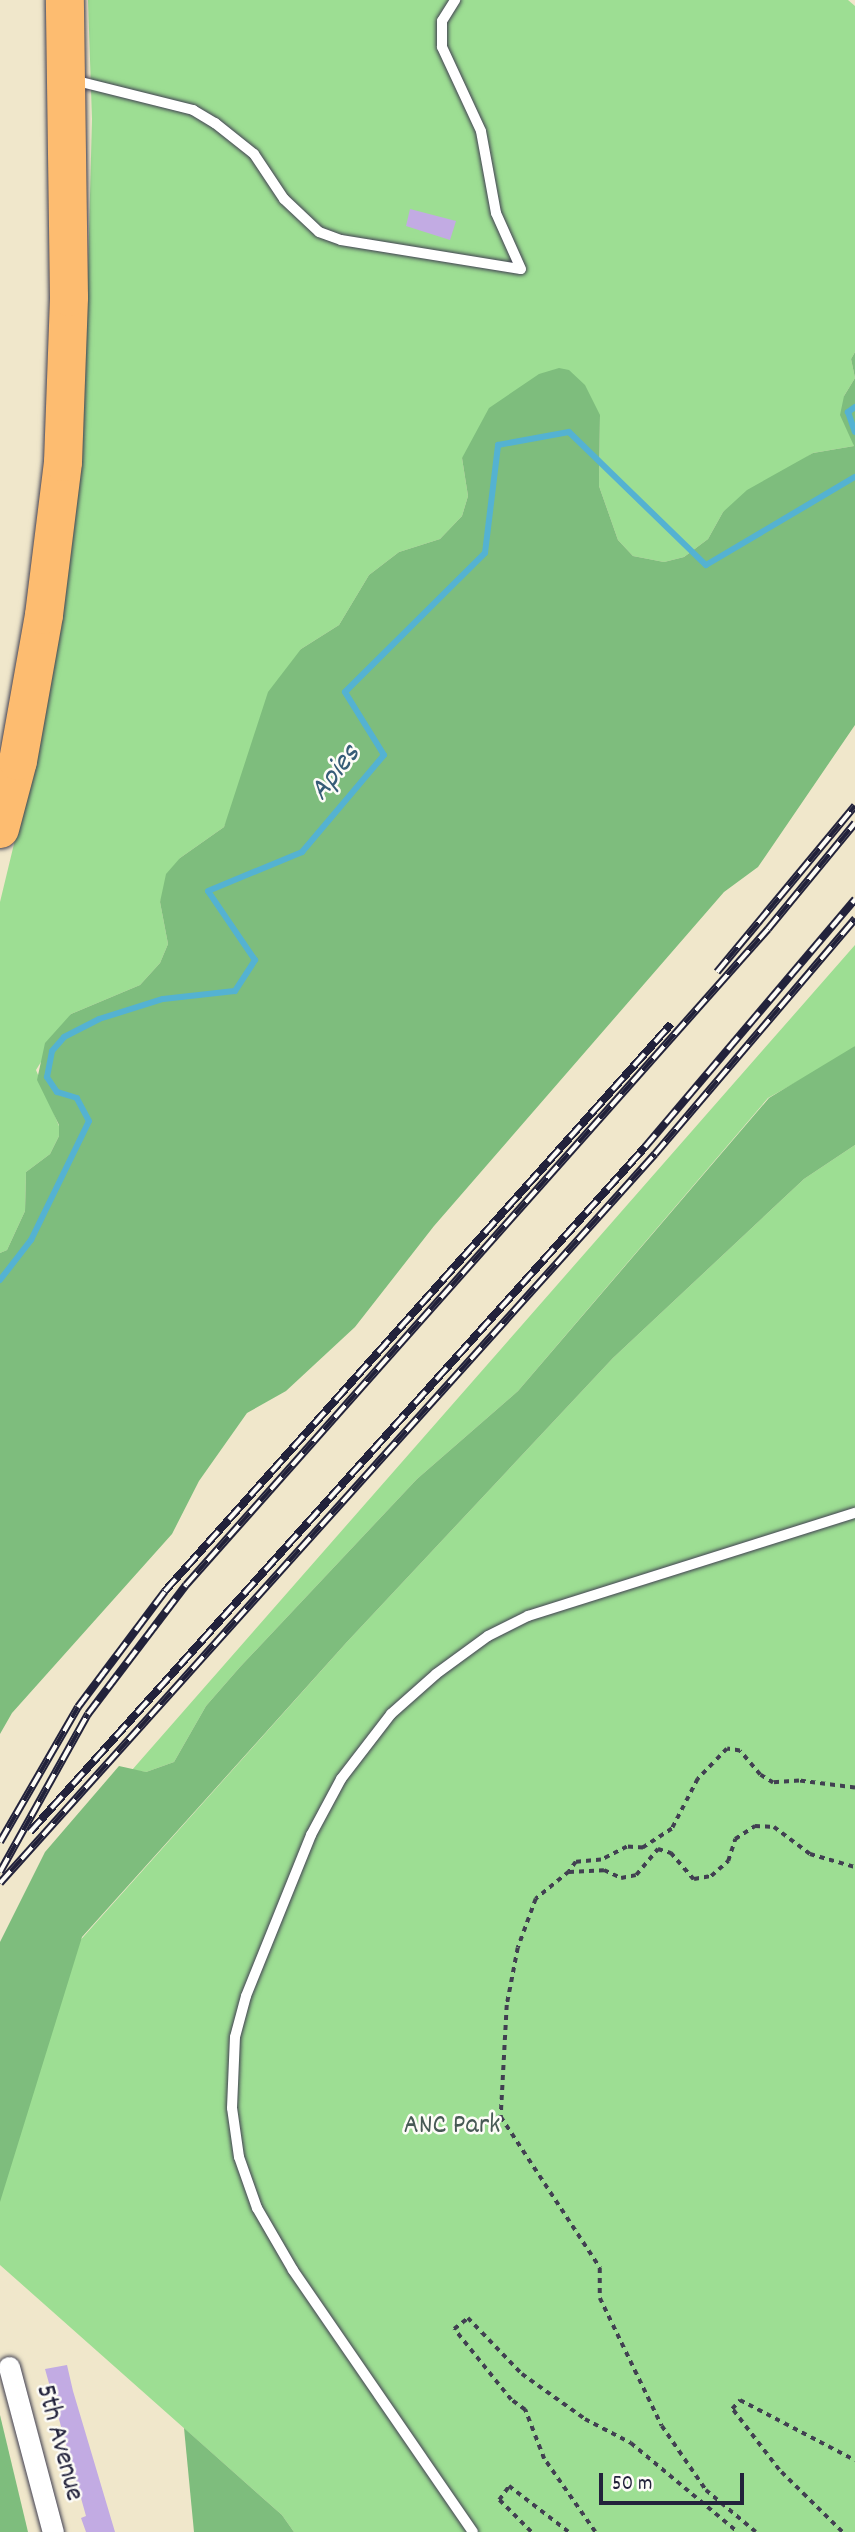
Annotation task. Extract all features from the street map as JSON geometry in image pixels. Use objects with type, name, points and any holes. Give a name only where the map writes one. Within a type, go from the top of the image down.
[{"type":"highway","points":[[0,829],[18,761],[42,628],[63,462],[69,297],[65,0]]},
{"type":"street","name":"5th Avenue","points":[[9,2367],[53,2532]]},
{"type":"lane","points":[[66,79],[193,110],[215,123],[254,154],[284,199],[319,232],[341,240],[521,269],[496,213],[481,131],[442,47],[442,21],[455,0]]},
{"type":"lane","points":[[473,2532],[293,2270],[257,2207],[239,2157],[232,2108],[234,2037],[246,1996],[311,1835],[341,1779],[391,1714],[436,1674],[488,1636],[528,1616],[855,1513]]},
{"type":"path","points":[[758,2532],[706,2490],[662,2426],[600,2298],[600,2268],[501,2117],[507,2005],[518,1948],[536,1899],[569,1872],[576,1862],[600,1860],[627,1847],[643,1848],[672,1829],[698,1779],[726,1749],[740,1751],[760,1775],[773,1783],[799,1781],[855,1788]]},
{"type":"path","points":[[569,1872],[604,1870],[621,1878],[636,1875],[658,1849],[671,1853],[694,1879],[711,1876],[728,1861],[735,1839],[755,1826],[774,1827],[810,1854],[855,1867]]},
{"type":"path","points":[[595,2532],[544,2459],[525,2410],[511,2400],[454,2329],[468,2318],[522,2374],[585,2419],[631,2443],[738,2532]]},
{"type":"path","points":[[842,2532],[779,2470],[732,2409],[740,2400],[855,2460]]},
{"type":"path","points":[[531,2532],[499,2500],[509,2486],[569,2532]]},
{"type":"green space","points":[[88,0],[848,0],[855,6],[855,352],[851,359],[855,378],[844,396],[854,446],[813,453],[723,512],[708,539],[684,557],[664,562],[633,556],[618,540],[599,486],[600,415],[462,458],[468,496],[462,516],[440,539],[399,552],[369,575],[339,625],[301,649],[224,827],[180,858],[160,902],[168,944],[160,963],[140,985],[71,1014],[36,1070],[59,1126],[59,1136],[50,1154],[26,1172],[25,1211],[7,1250],[0,1253],[0,902],[33,765],[86,348],[92,119]]},
{"type":"green space","points":[[855,352],[855,378],[851,359]]},
{"type":"green space","points":[[559,368],[569,370],[585,385],[600,415],[599,486],[618,540],[633,556],[664,562],[684,557],[708,539],[723,512],[747,490],[813,453],[854,446],[840,415],[844,396],[855,378],[855,725],[758,867],[724,892],[434,1226],[355,1327],[286,1391],[247,1413],[199,1481],[172,1534],[12,1713],[0,1734],[0,1253],[7,1250],[25,1211],[26,1172],[50,1154],[59,1136],[59,1125],[37,1080],[45,1043],[71,1014],[140,985],[160,963],[168,944],[160,902],[166,874],[180,858],[224,827],[268,692],[301,649],[339,625],[369,575],[399,552],[440,539],[462,516],[468,496],[462,458],[489,408],[539,374]]},
{"type":"green space","points":[[855,945],[855,1046],[850,1052],[768,1098],[518,1391],[417,1479],[240,1667],[206,1706],[174,1762],[146,1772],[132,1770]]},
{"type":"green space","points":[[855,1046],[855,1145],[804,1179],[613,1358],[346,1643],[82,1937],[0,2202],[0,1942],[45,1852],[119,1766],[146,1772],[174,1762],[206,1706],[240,1667],[417,1479],[518,1391],[769,1098]]},
{"type":"green space","name":"ANC Park","points":[[855,1145],[855,2532],[294,2532],[282,2515],[0,2265],[0,2199],[76,1945],[346,1643],[613,1358],[804,1179]]},
{"type":"green space","points":[[0,2415],[28,2532],[0,2532]]},
{"type":"green space","points":[[184,2428],[282,2515],[294,2532],[194,2532]]},
{"type":"building","points":[[410,209],[456,221],[450,240],[406,226]]},
{"type":"building","points":[[67,2365],[115,2532],[86,2532],[81,2518],[86,2516],[45,2369]]},
{"type":"waterway","name":"Apies","points":[[855,407],[848,412],[855,432]]},
{"type":"waterway","name":"Apies","points":[[0,1280],[31,1240],[89,1121],[77,1098],[57,1092],[47,1077],[52,1051],[64,1037],[99,1019],[163,999],[235,991],[255,960],[208,891],[302,852],[384,755],[345,692],[485,553],[498,445],[569,432],[706,565],[855,477]]},
{"type":"railway","points":[[717,972],[855,806]]},
{"type":"railway","points":[[0,1872],[88,1714],[186,1585],[768,929],[855,823]]},
{"type":"railway","points":[[30,1832],[645,1147],[855,899]]},
{"type":"railway","points":[[0,1883],[655,1154],[855,919]]},
{"type":"railway","points":[[0,1842],[78,1707],[165,1591],[671,1024]]}]
